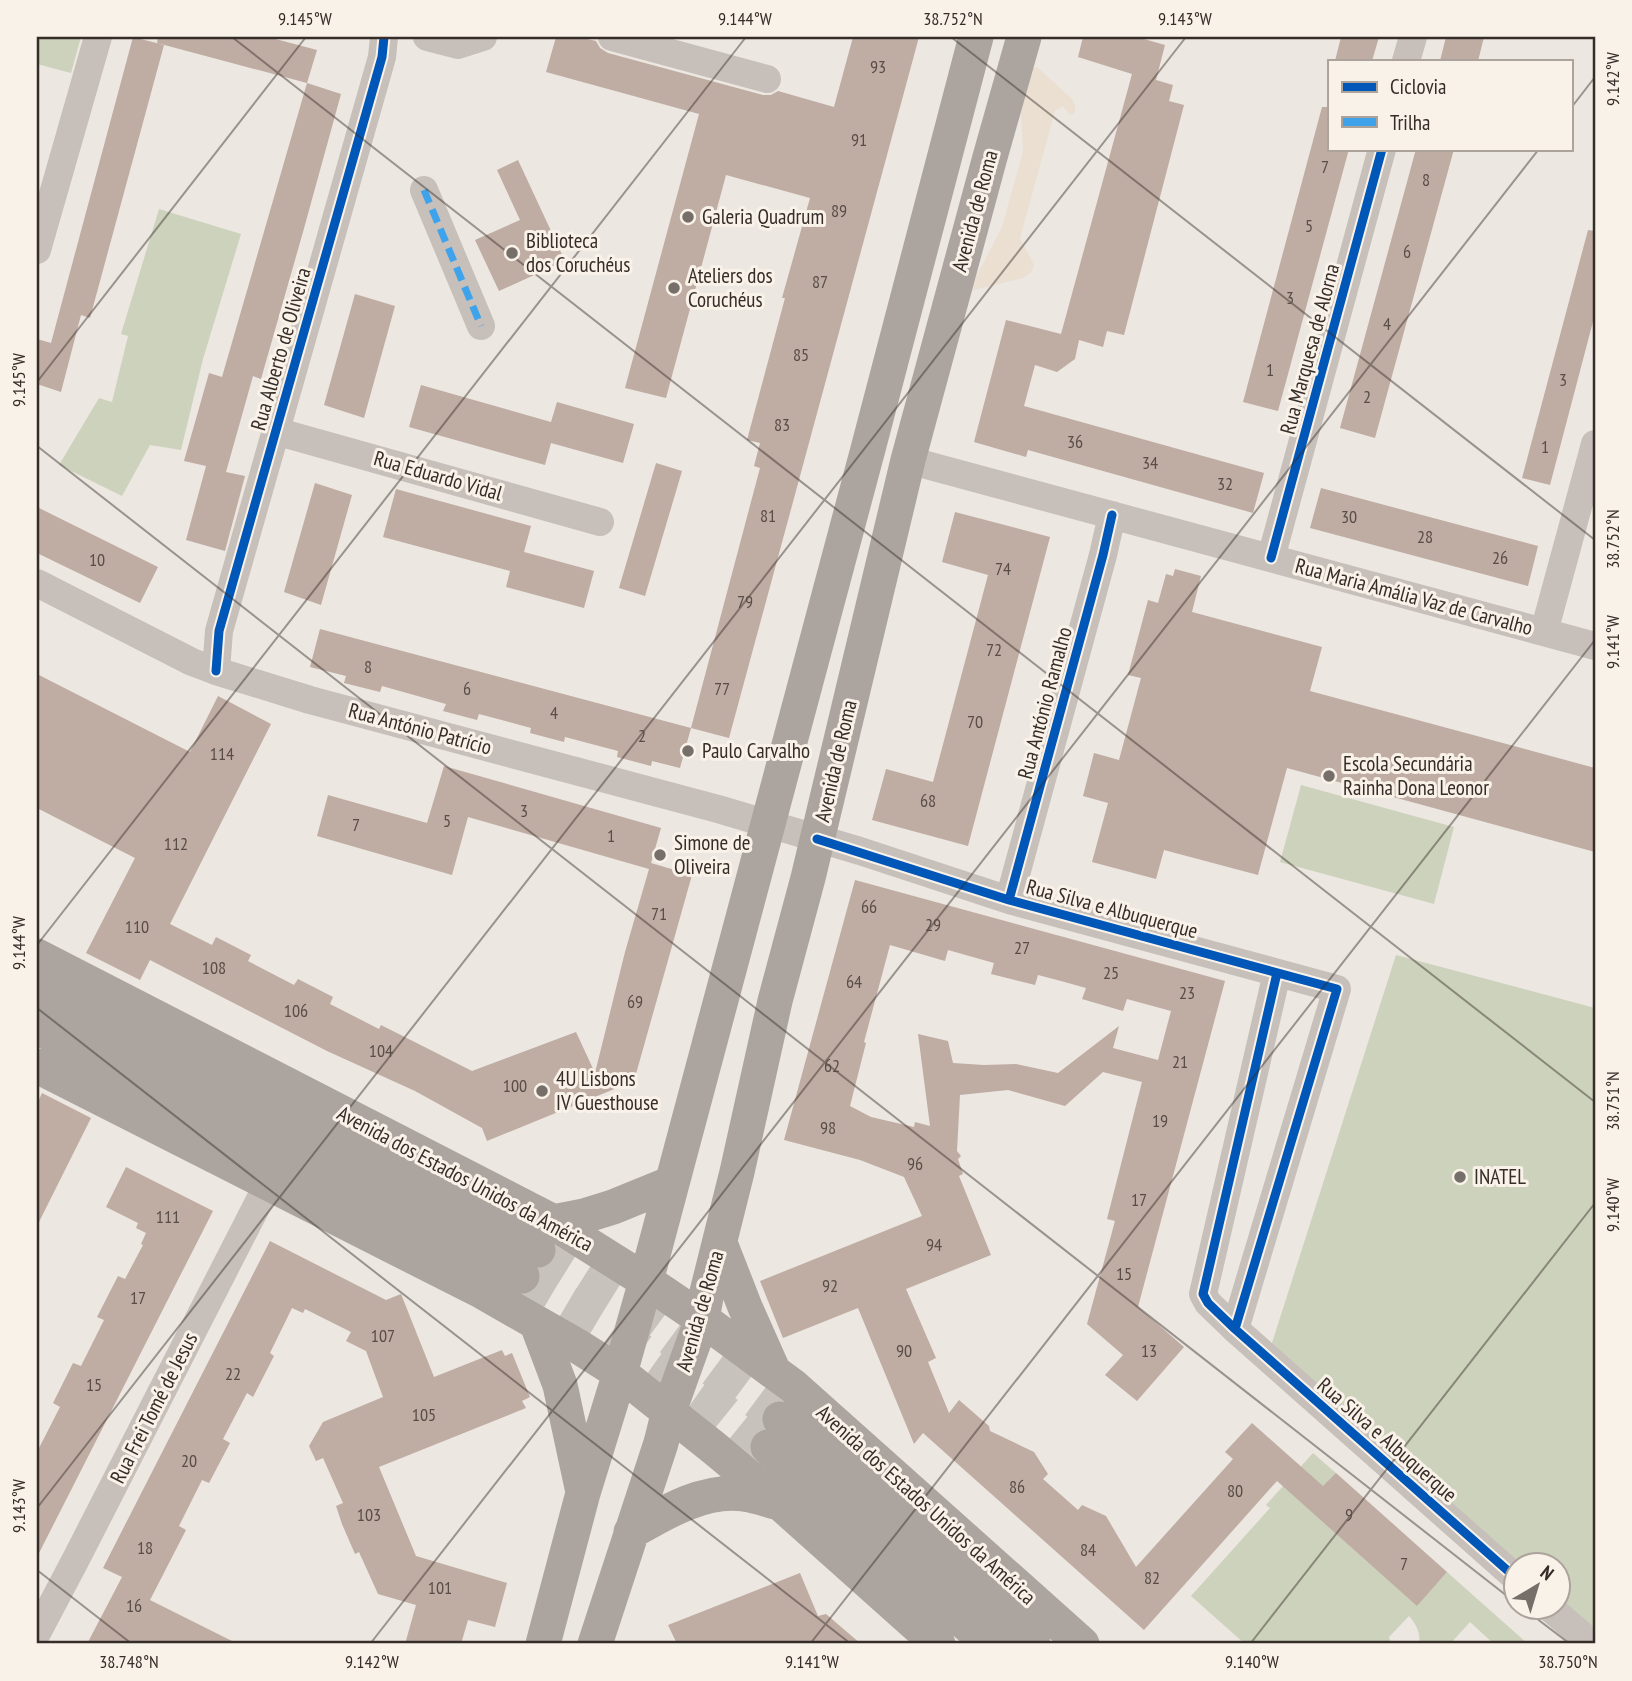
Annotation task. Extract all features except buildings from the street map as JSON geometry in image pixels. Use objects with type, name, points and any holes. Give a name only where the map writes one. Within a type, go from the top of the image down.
[{"type":"main road","name":"Avenida de Roma","points":[[543,1644],[583,1493],[646,1281],[976,37]]},
{"type":"main road","name":"Avenida de Roma","points":[[595,1644],[669,1411],[702,1319],[775,1001],[817,839],[908,460],[1024,37]]},
{"type":"main road","points":[[868,449],[908,460]]},
{"type":"main road","name":"Avenida dos Estados Unidos da América","points":[[37,956],[538,1249]]},
{"type":"main road","name":"Avenida dos Estados Unidos da América","points":[[37,993],[538,1249]]},
{"type":"main road","name":"Avenida dos Estados Unidos da América","points":[[37,1027],[538,1249],[646,1281],[773,1370],[1082,1644]]},
{"type":"main road","points":[[37,1066],[483,1292],[620,1373],[779,1503],[938,1644]]},
{"type":"main road","points":[[538,1249],[584,1216],[672,1183]]},
{"type":"main road","points":[[720,1243],[773,1370]]},
{"type":"main road","points":[[537,1324],[560,1385],[583,1493]]},
{"type":"main road","name":"Avenida dos Estados Unidos da América","points":[[989,1644],[774,1433],[1033,1644]]},
{"type":"main road","points":[[631,1532],[702,1497],[742,1494],[779,1503]]},
{"type":"street","points":[[37,250],[97,37]]},
{"type":"street","name":"Rua Alberto de Oliveira","points":[[216,671],[219,631],[382,57],[383,37]]},
{"type":"street","points":[[427,37],[458,45],[483,37]]},
{"type":"street","points":[[612,37],[767,79]]},
{"type":"street","points":[[1406,60],[1413,37]]},
{"type":"street","name":"Rua Marquesa de Alorna","points":[[1271,558],[1382,150]]},
{"type":"street","points":[[424,190],[481,326]]},
{"type":"street","name":"Rua Eduardo Vidal","points":[[275,431],[600,522]]},
{"type":"street","points":[[1544,632],[1595,444]]},
{"type":"street","name":"Rua Maria Amália Vaz de Carvalho","points":[[908,460],[1595,646]]},
{"type":"street","name":"Rua António Ramalho","points":[[1009,900],[1112,515]]},
{"type":"street","name":"Rua António Patrício","points":[[37,583],[192,662],[216,671],[310,700],[817,839]]},
{"type":"street","name":"Rua Silva e Albuquerque","points":[[817,839],[1009,900],[1337,989],[1235,1329]]},
{"type":"street","name":"Rua Silva e Albuquerque","points":[[1277,973],[1203,1294],[1208,1303],[1235,1329],[1502,1565]]},
{"type":"street","name":"Rua Frei Tomé de Jesus","points":[[37,1633],[269,1182]]},
{"type":"street","points":[[1566,1622],[1592,1644]]},
{"type":"green space","points":[[37,37],[81,37],[71,73],[37,64]]},
{"type":"green space","points":[[159,209],[241,234],[203,359],[181,450],[150,445],[122,496],[59,465],[99,398],[112,402],[128,336],[121,334]]},
{"type":"green space","points":[[1301,785],[1454,827],[1434,904],[1280,862]]},
{"type":"green space","name":"INATEL","points":[[1396,955],[1595,1008],[1595,1640],[1572,1620],[1572,1552],[1502,1553],[1271,1346]]},
{"type":"green space","points":[[1313,1453],[1336,1473],[1417,1605],[1447,1572],[1528,1644],[1494,1644],[1470,1622],[1450,1644],[1419,1644],[1417,1629],[1409,1616],[1389,1637],[1391,1644],[1245,1644],[1191,1596],[1270,1508],[1266,1505]]},
{"type":"shaded area","points":[[1034,67],[1072,99],[1075,113],[1070,115],[1063,106],[1055,111],[1020,238],[1034,265],[1031,272],[1023,278],[974,290],[975,279],[1002,227],[1023,152],[1021,111]]},
{"type":"tunnel","points":[[538,1250],[620,1301],[780,1419]]},
{"type":"tunnel","points":[[522,1276],[605,1325],[705,1396],[768,1447]]},
{"type":"marked path","points":[[424,190],[481,326]]},
{"type":"cycle path","points":[[216,671],[219,631],[382,57],[384,37]]},
{"type":"cycle path","points":[[1271,558],[1382,150]]},
{"type":"cycle path","points":[[1009,900],[1112,515]]},
{"type":"cycle path","points":[[817,839],[1009,900],[1337,989],[1235,1329]]},
{"type":"cycle path","points":[[1277,973],[1203,1294],[1208,1303],[1235,1329],[1502,1566]]},
{"type":"place","name":"Galeria Quadrum","points":[[688,217]]},
{"type":"place","name":"Biblioteca dos Coruchéus","points":[[512,253]]},
{"type":"place","name":"Ateliers dos Coruchéus","points":[[674,288]]},
{"type":"place","name":"Paulo Carvalho","points":[[688,751]]},
{"type":"place","name":"Escola Secundária Rainha Dona Leonor","points":[[1329,776]]},
{"type":"place","name":"Simone de Oliveira","points":[[660,855]]},
{"type":"place","name":"4U Lisbons IV Guesthouse","points":[[542,1091]]},
{"type":"place","name":"INATEL","points":[[1460,1177]]}]
